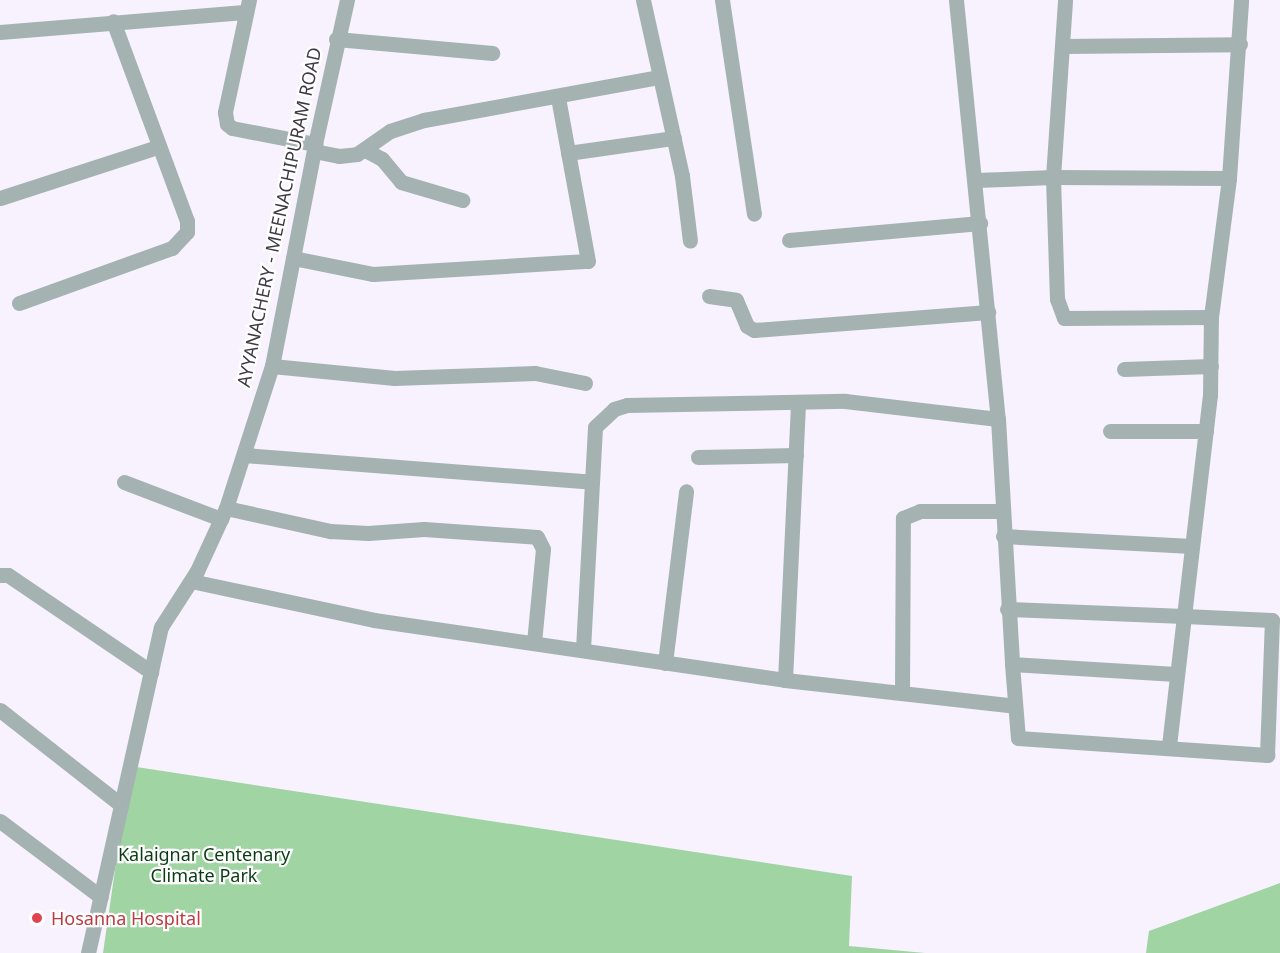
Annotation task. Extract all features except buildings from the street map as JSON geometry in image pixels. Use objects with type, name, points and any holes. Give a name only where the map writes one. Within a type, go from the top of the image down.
[{"type":"street","name":"AYYANACHERY - MEENACHIPURAM ROAD","points":[[88,953],[161,627],[191,580],[223,513],[272,366],[336,39],[347,0]]},
{"type":"street","points":[[658,0],[644,5],[658,77],[674,138],[690,240]]},
{"type":"street","points":[[722,0],[754,214]]},
{"type":"street","points":[[956,0],[976,180],[998,419],[1007,609],[1018,738],[1169,746],[1267,755],[1272,620],[1007,609]]},
{"type":"street","points":[[1065,0],[1053,177],[1057,299],[1064,318],[1211,317]]},
{"type":"street","points":[[1169,746],[1206,431],[1211,366],[1211,317],[1228,178],[1240,44],[1240,0]]},
{"type":"street","points":[[0,32],[246,6],[225,112],[227,124],[232,128],[339,156],[365,150],[403,125],[658,77]]},
{"type":"street","points":[[19,303],[172,248],[182,241],[187,221],[157,147],[113,21]]},
{"type":"street","points":[[336,39],[492,53]]},
{"type":"street","points":[[1063,46],[1240,44]]},
{"type":"street","points":[[293,258],[373,274],[588,261],[558,97]]},
{"type":"street","points":[[568,153],[674,138]]},
{"type":"street","points":[[0,198],[157,147]]},
{"type":"street","points":[[365,150],[382,159],[401,182],[462,200]]},
{"type":"street","points":[[976,180],[1053,177],[1228,178]]},
{"type":"street","points":[[789,240],[980,223]]},
{"type":"street","points":[[709,296],[736,300],[747,326],[754,330],[988,312]]},
{"type":"street","points":[[272,366],[394,378],[535,373],[585,382]]},
{"type":"street","points":[[1124,369],[1211,366]]},
{"type":"street","points":[[583,650],[595,427],[614,409],[627,405],[798,405],[876,402],[998,419]]},
{"type":"street","points":[[785,680],[798,405]]},
{"type":"street","points":[[1110,431],[1206,431]]},
{"type":"street","points":[[244,455],[592,482]]},
{"type":"street","points":[[698,457],[796,455]]},
{"type":"street","points":[[124,482],[223,513],[330,531],[368,533],[424,529],[537,537],[543,549],[534,643]]},
{"type":"street","points":[[665,663],[686,491]]},
{"type":"street","points":[[902,693],[903,518],[921,511],[1003,510]]},
{"type":"street","points":[[1003,536],[1192,546]]},
{"type":"street","points":[[0,575],[8,575],[151,672]]},
{"type":"street","points":[[191,580],[374,621],[785,680],[1015,706]]},
{"type":"street","points":[[1012,664],[1176,674]]},
{"type":"street","points":[[0,710],[121,805]]},
{"type":"street","points":[[0,821],[101,897]]},
{"type":"green space","name":"Kalaignar Centenary Climate Park","points":[[130,766],[852,876],[849,946],[925,953],[103,953]]},
{"type":"green space","points":[[1280,883],[1280,953],[1146,953],[1149,931]]},
{"type":"place","name":"Hosanna Hospital","points":[[37,918]]}]
